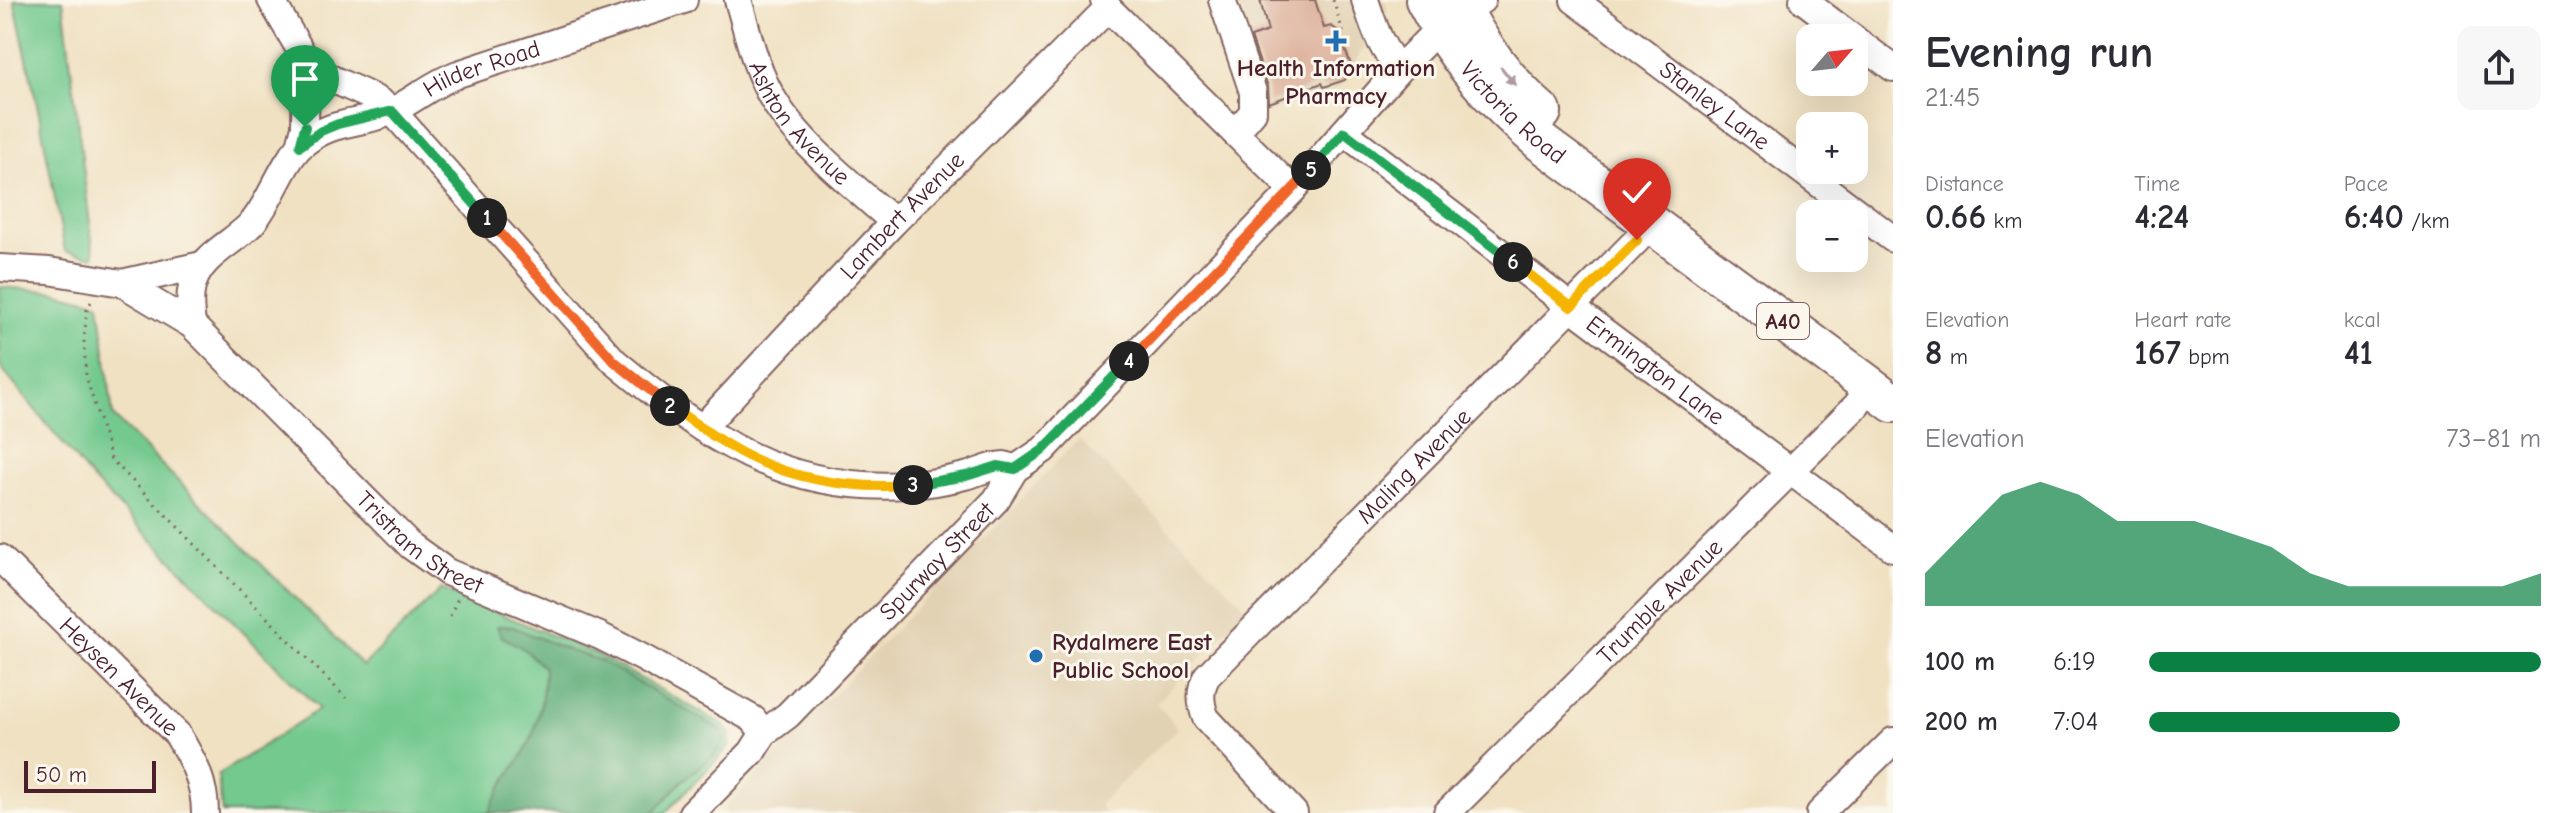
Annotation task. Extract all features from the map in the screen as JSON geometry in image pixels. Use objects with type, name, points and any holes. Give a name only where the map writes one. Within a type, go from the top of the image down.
[{"type":"highway","name":"Victoria Road","points":[[1453,8],[1480,86],[1509,115],[1542,143],[1885,390]]},
{"type":"highway","name":"Victoria Road","points":[[1453,8],[1531,103],[1885,390]]},
{"type":"street","points":[[271,0],[306,60],[323,74],[376,98],[392,111],[614,361],[702,428],[753,459],[801,477],[856,486],[910,485],[966,476],[998,466],[1015,469]]},
{"type":"street","name":"Hilder Road","points":[[0,268],[49,271],[112,282],[202,265],[253,221],[300,146],[321,131],[392,111],[440,81],[684,0]]},
{"type":"street","name":"Ashton Avenue","points":[[738,0],[772,98],[789,122],[894,222]]},
{"type":"street","points":[[1222,0],[1253,92],[1253,112],[1235,133]]},
{"type":"street","points":[[1365,0],[1388,57],[1400,68]]},
{"type":"street","name":"Stanley Lane","points":[[1574,0],[1893,239]]},
{"type":"street","points":[[1803,0],[1835,24]]},
{"type":"street","points":[[1106,4],[1293,190]]},
{"type":"street","name":"Lambert Avenue","points":[[702,428],[894,222],[1106,4]]},
{"type":"street","name":"Spurway Street","points":[[692,813],[752,752],[764,733],[788,715],[996,500],[1015,469],[1043,450],[1293,190],[1453,8]]},
{"type":"street","points":[[1868,49],[1893,68]]},
{"type":"street","points":[[300,146],[305,127],[306,60]]},
{"type":"street","name":"Ermington Lane","points":[[1344,132],[1893,548]]},
{"type":"street","name":"Maling Avenue","points":[[1294,813],[1206,718],[1201,696],[1207,676],[1637,240],[1649,221]]},
{"type":"street","points":[[192,325],[191,293],[202,265]]},
{"type":"street","name":"Tristram Street","points":[[112,282],[192,325],[411,546],[447,572],[600,636],[753,719],[764,733]]},
{"type":"street","name":"Trumble Avenue","points":[[1447,813],[1857,405],[1885,390]]},
{"type":"street","name":"Heysen Avenue","points":[[0,558],[177,734],[196,766],[205,795],[205,813]]},
{"type":"street","points":[[1820,813],[1893,741]]},
{"type":"path","points":[[1333,0],[1345,38]]},
{"type":"path","points":[[112,282],[87,310],[84,341],[86,376],[111,459],[346,698]]},
{"type":"path","points":[[450,616],[459,594]]},
{"type":"shaded area","points":[[1230,0],[1385,0],[1388,8],[1341,87],[1267,112]]},
{"type":"shaded area","name":"Rydalmere East Public School","points":[[1079,439],[1248,609],[1156,703],[1178,728],[1099,805],[1105,813],[727,813],[725,807]]},
{"type":"green space","points":[[14,0],[63,0],[94,257],[65,251]]},
{"type":"green space","points":[[0,287],[58,292],[99,302],[113,416],[363,666],[441,589],[598,655],[724,725],[730,734],[729,747],[665,813],[222,813],[218,775],[319,709],[92,479],[0,367]]},
{"type":"green space","points":[[497,626],[511,626],[601,661],[722,731],[725,740],[715,755],[683,780],[653,813],[489,813],[533,734],[544,678],[544,668],[524,649],[501,636]]},
{"type":"building","points":[[1260,0],[1315,0],[1324,28],[1331,26],[1338,31],[1351,65],[1345,80],[1324,87],[1322,83],[1269,103],[1268,87],[1251,37],[1268,31]]},
{"type":"place","name":"Health Information Pharmacy","points":[[1336,41]]},
{"type":"place","name":"Rydalmere East Public School","points":[[1036,656]]},
{"type":"route","points":[[305,127],[300,146],[321,131],[338,124],[392,111],[614,361],[657,396],[753,459],[801,477],[856,486],[910,485],[966,476],[1003,465],[1015,469],[1035,457],[1293,190],[1344,132],[1571,307],[1637,240]]}]
